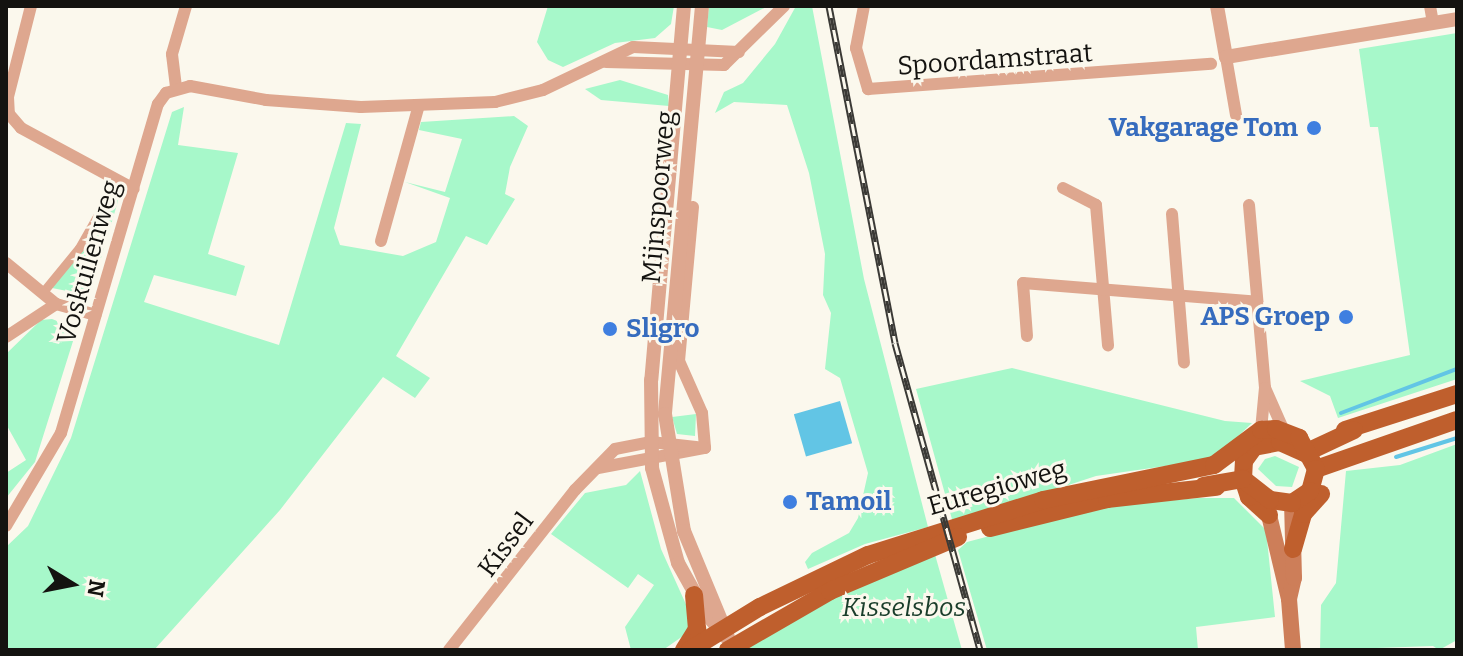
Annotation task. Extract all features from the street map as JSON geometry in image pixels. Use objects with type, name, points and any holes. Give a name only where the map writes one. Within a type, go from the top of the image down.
[{"type":"main road","points":[[1310,455],[1354,430],[1457,394]]},
{"type":"main road","points":[[1293,549],[1300,521],[1327,479],[1365,453],[1457,420]]},
{"type":"main road","points":[[1244,484],[1270,500],[1292,503],[1310,491],[1310,455],[1284,431],[1262,436],[1244,461],[1244,484],[1269,515],[1289,599],[1293,650]]},
{"type":"main road","points":[[1262,436],[1310,455],[1365,453]]},
{"type":"main road","name":"Euregioweg","points":[[725,637],[808,581],[916,538],[1112,483],[1214,465],[1239,445],[1262,436]]},
{"type":"main road","name":"Euregioweg","points":[[687,650],[805,604],[968,534],[1107,499],[1244,484]]},
{"type":"main road","points":[[1289,599],[1293,549],[1292,503]]},
{"type":"main road","points":[[687,650],[698,625],[694,595]]},
{"type":"main road","points":[[710,650],[725,637]]},
{"type":"street","points":[[31,6],[8,97],[9,114],[21,128],[134,189]]},
{"type":"street","points":[[186,6],[172,54],[176,87],[315,104],[419,105],[523,97],[606,62],[633,47],[739,52]]},
{"type":"street","name":"Mijnspoorweg","points":[[684,6],[651,380],[651,450],[664,523],[694,595],[725,637]]},
{"type":"street","name":"Mijnspoorweg","points":[[702,6],[668,356],[668,449],[684,531],[725,637]]},
{"type":"street","points":[[606,62],[719,66],[739,52],[784,6]]},
{"type":"street","name":"Spoordamstraat","points":[[864,6],[856,48],[868,89],[1211,64]]},
{"type":"street","points":[[1217,6],[1236,115]]},
{"type":"street","points":[[1430,6],[1433,23]]},
{"type":"street","points":[[1226,57],[1457,19]]},
{"type":"street","name":"Voskuilenweg","points":[[6,526],[61,433],[158,104],[176,87]]},
{"type":"street","points":[[381,241],[419,105]]},
{"type":"street","name":"Voskuilenweg","points":[[42,293],[79,248],[117,181]]},
{"type":"street","points":[[1063,188],[1096,205],[1108,345]]},
{"type":"street","points":[[1249,205],[1265,388],[1262,436]]},
{"type":"street","name":"Kissel","points":[[449,650],[575,490],[615,449],[705,448],[702,413],[679,361],[693,207]]},
{"type":"street","points":[[1172,214],[1184,363]]},
{"type":"street","points":[[6,263],[56,304],[96,315]]},
{"type":"street","points":[[1027,336],[1023,283],[1257,302]]},
{"type":"street","points":[[6,337],[56,304]]},
{"type":"street","points":[[1265,388],[1284,431]]},
{"type":"green space","points":[[548,6],[674,6],[671,24],[655,38],[615,43],[563,67],[548,60],[537,42]]},
{"type":"green space","points":[[709,6],[768,6],[722,30],[707,27]]},
{"type":"green space","points":[[796,6],[812,6],[864,279],[928,527],[865,544],[808,569],[805,562],[812,553],[849,533],[858,518],[868,473],[840,378],[825,369],[831,313],[823,295],[825,254],[809,173],[787,105],[734,102],[715,113],[724,92],[743,83],[775,44]]},
{"type":"green space","points":[[1457,33],[1457,379],[1338,418],[1330,396],[1300,381],[1410,355],[1378,127],[1370,127],[1359,49]]},
{"type":"green space","points":[[620,80],[668,95],[669,106],[601,100],[585,89]]},
{"type":"green space","points":[[184,107],[178,145],[238,153],[208,254],[245,266],[236,296],[154,275],[144,302],[279,345],[346,123],[361,124],[334,228],[340,245],[403,256],[436,242],[450,198],[405,182],[445,192],[462,139],[419,130],[421,122],[514,116],[528,126],[510,167],[505,194],[515,199],[487,245],[466,236],[396,356],[430,378],[415,398],[383,377],[280,510],[154,650],[6,650],[6,547],[28,526],[71,438],[172,112]]},
{"type":"green space","points":[[115,193],[118,201],[93,285],[82,294],[52,288]]},
{"type":"green space","points":[[52,319],[70,326],[74,338],[35,462],[6,498],[6,473],[26,460],[6,424],[6,354],[41,320]]},
{"type":"green space","points":[[1012,368],[1225,421],[1252,423],[1214,459],[1096,476],[953,523],[916,389]]},
{"type":"green space","points":[[696,414],[695,436],[677,434],[672,417]]},
{"type":"green space","points":[[1457,444],[1457,640],[1439,650],[1433,646],[1320,650],[1321,605],[1336,583],[1346,471],[1400,465]]},
{"type":"green space","points":[[1275,456],[1299,467],[1292,487],[1276,486],[1258,469],[1265,459]]},
{"type":"green space","points":[[640,471],[661,549],[689,611],[690,631],[663,650],[631,650],[625,627],[654,585],[638,574],[628,588],[551,534],[585,493],[626,485]]},
{"type":"green space","points":[[1234,498],[1266,530],[1275,617],[1196,627],[1198,650],[987,650],[958,550],[967,542],[1104,506]]},
{"type":"green space","name":"Kisselsbos","points":[[934,551],[962,650],[734,650],[897,565]]},
{"type":"water","points":[[840,401],[852,443],[806,457],[794,414]]},
{"type":"waterway","points":[[1341,413],[1457,369]]},
{"type":"waterway","points":[[1396,457],[1457,438]]},
{"type":"railway","points":[[829,6],[895,343],[980,650]]},
{"type":"place","name":"Vakgarage Tom","points":[[1314,128]]},
{"type":"place","name":"APS Groep","points":[[1346,317]]},
{"type":"place","name":"Sligro","points":[[610,329]]},
{"type":"place","name":"Tamoil","points":[[790,502]]}]
